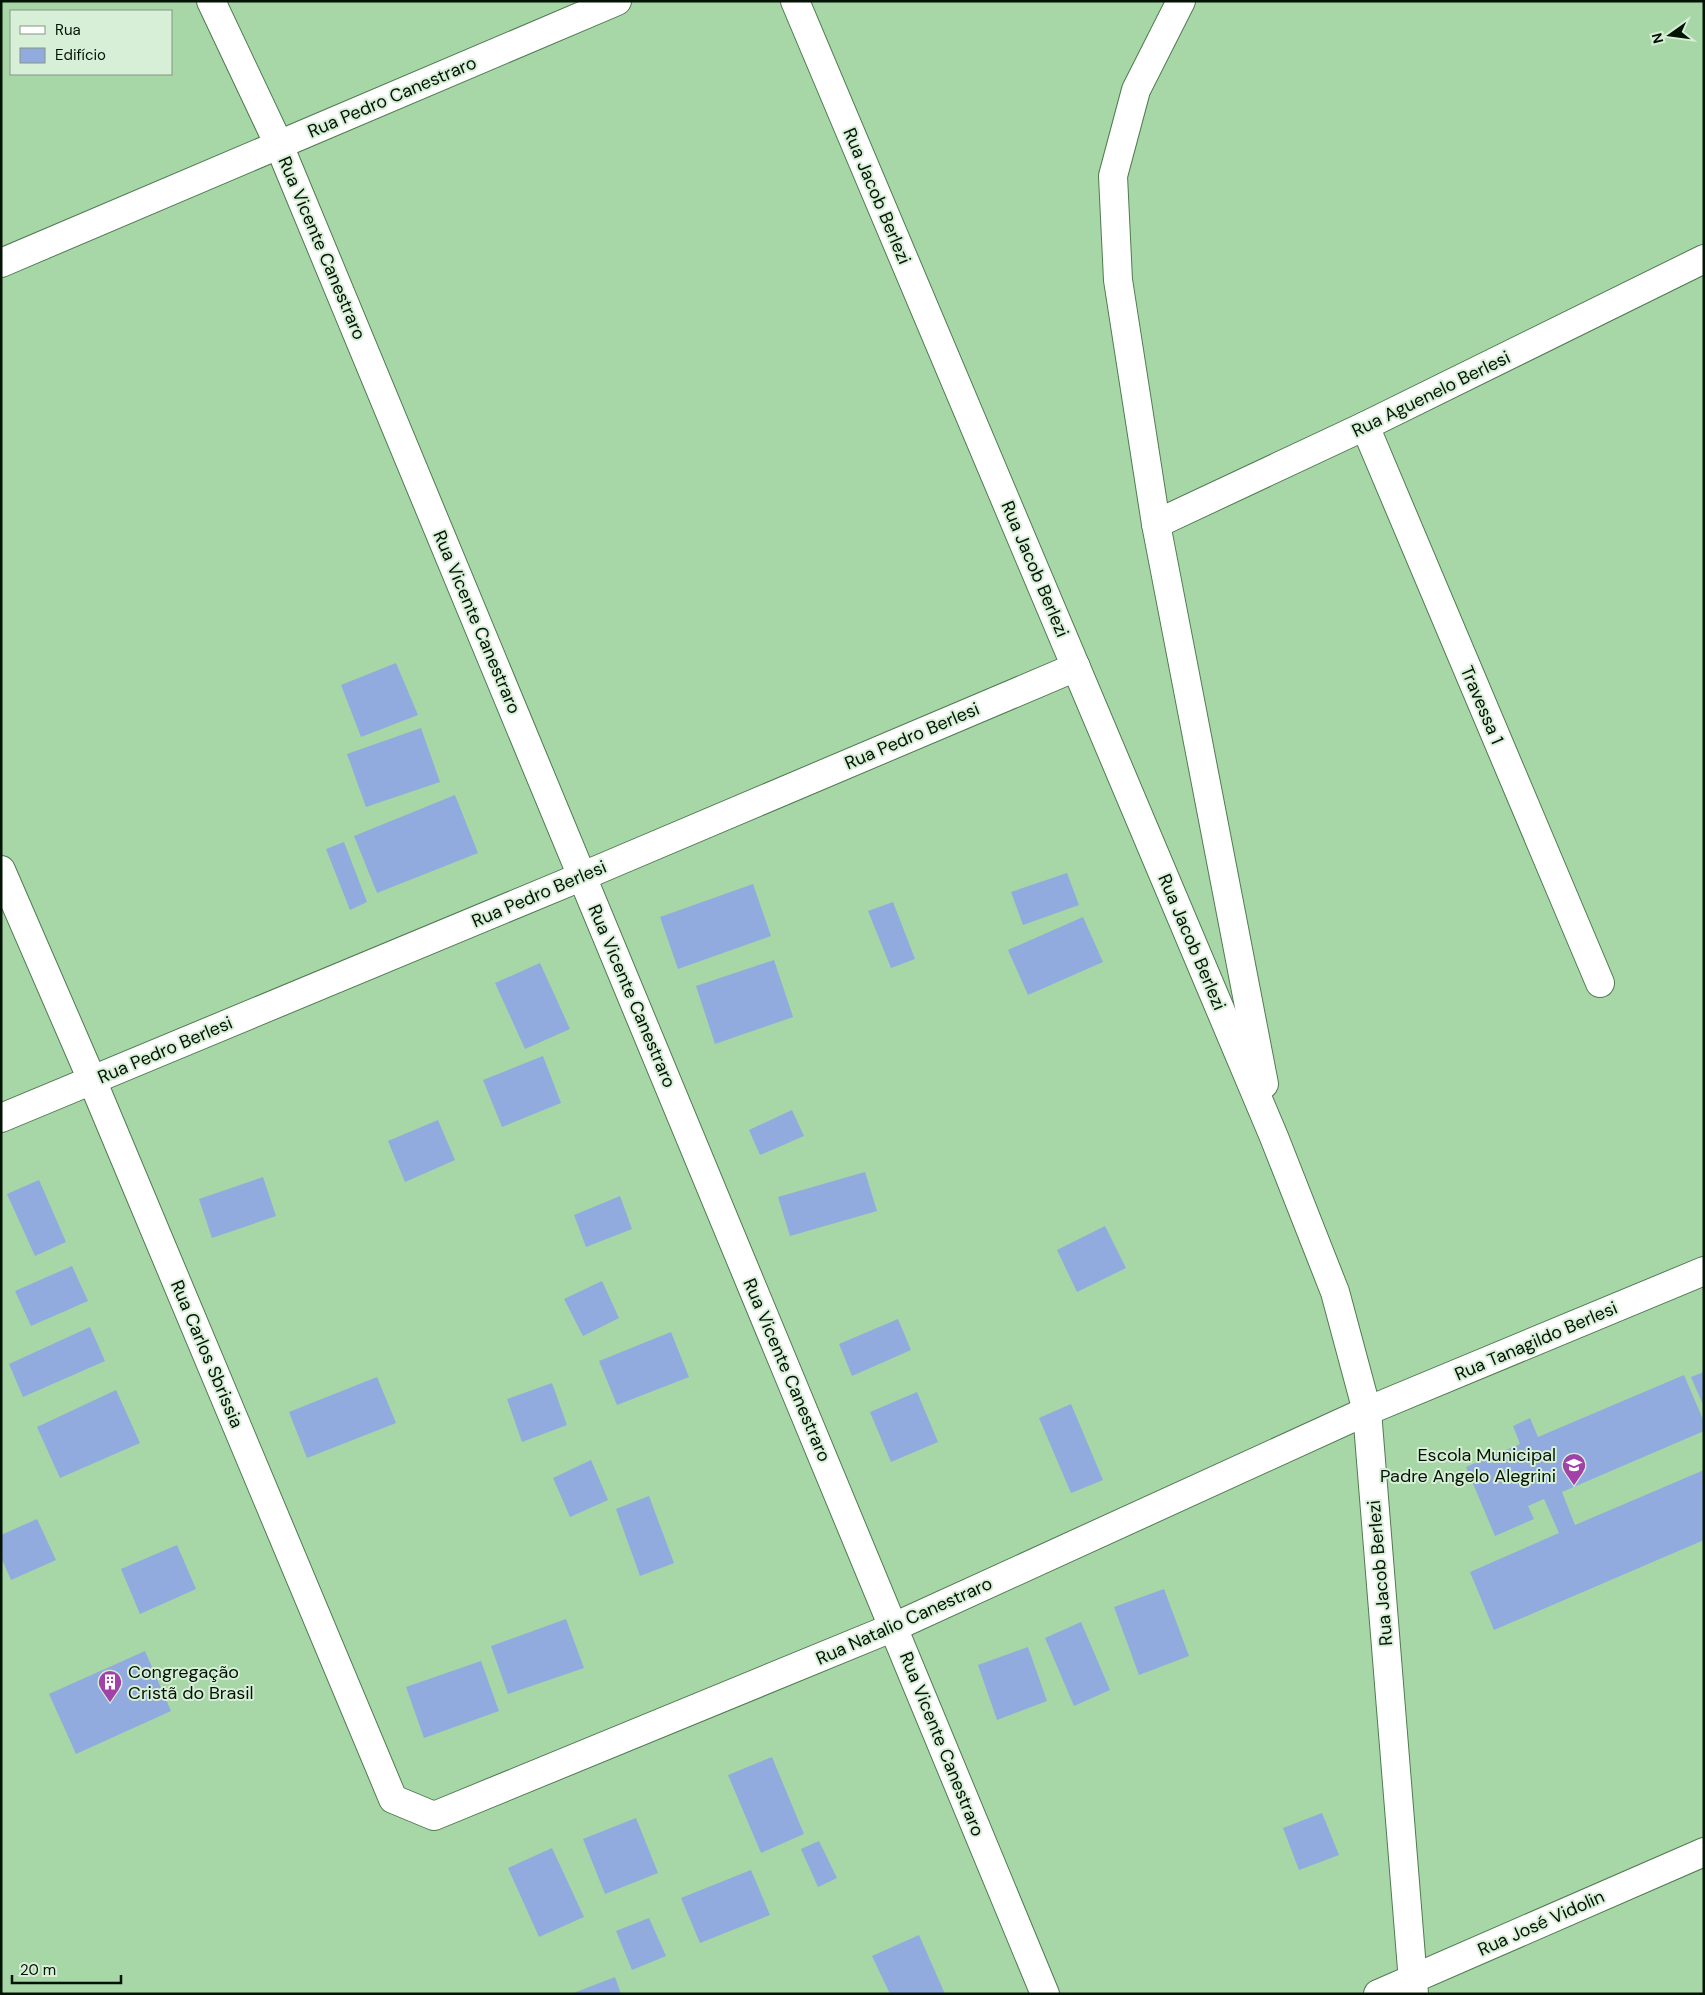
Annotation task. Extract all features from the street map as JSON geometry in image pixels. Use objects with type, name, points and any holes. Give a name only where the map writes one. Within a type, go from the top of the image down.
[{"type":"street","name":"Rua Vicente Canestraro","points":[[211,1],[279,145],[1045,1994]]},
{"type":"street","name":"Rua Pedro Canestraro","points":[[1,263],[617,1]]},
{"type":"street","name":"Rua Jacob Berlezi","points":[[795,1],[1274,1137],[1335,1292],[1367,1411],[1413,1986]]},
{"type":"street","name":"Rua Jacob Berlezi","points":[[1181,1],[1136,90],[1113,176],[1118,280],[1156,524],[1274,1137]]},
{"type":"street","name":"Rua Aguenelo Berlesi","points":[[1156,524],[1365,426],[1704,259]]},
{"type":"street","name":"Travessa 1","points":[[1365,426],[1600,983]]},
{"type":"street","name":"Rua Pedro Berlesi","points":[[1,1118],[583,876],[1076,667]]},
{"type":"street","name":"Rua Carlos Sbrissia","points":[[1,870],[92,1080],[393,1799],[434,1816]]},
{"type":"street","name":"Rua Tanagildo Berlesi","points":[[1367,1411],[1704,1271]]},
{"type":"street","name":"Rua Natalio Canestraro","points":[[434,1816],[894,1627],[1367,1411]]},
{"type":"street","name":"Rua José Vidolin","points":[[1378,1994],[1413,1986],[1704,1852]]},
{"type":"building","points":[[396,663],[418,715],[361,737],[341,685]]},
{"type":"building","points":[[421,728],[440,782],[366,807],[347,754]]},
{"type":"building","points":[[455,795],[478,853],[377,893],[354,836]]},
{"type":"building","points":[[344,842],[367,902],[350,910],[326,849]]},
{"type":"building","points":[[1067,873],[1079,905],[1023,925],[1011,892]]},
{"type":"building","points":[[753,884],[771,936],[678,969],[660,917]]},
{"type":"building","points":[[893,902],[915,959],[891,968],[868,911]]},
{"type":"building","points":[[1083,917],[1103,962],[1028,995],[1008,950]]},
{"type":"building","points":[[774,960],[793,1017],[715,1044],[696,986]]},
{"type":"building","points":[[540,963],[570,1029],[525,1049],[495,983]]},
{"type":"building","points":[[543,1056],[561,1103],[502,1127],[483,1080]]},
{"type":"building","points":[[792,1110],[804,1136],[760,1155],[749,1130]]},
{"type":"building","points":[[438,1120],[455,1160],[405,1182],[388,1141]]},
{"type":"building","points":[[865,1172],[877,1211],[790,1236],[778,1197]]},
{"type":"building","points":[[263,1177],[276,1216],[212,1238],[199,1199]]},
{"type":"building","points":[[39,1180],[66,1242],[35,1256],[7,1194]]},
{"type":"building","points":[[620,1196],[632,1229],[586,1247],[574,1215]]},
{"type":"building","points":[[1105,1226],[1126,1268],[1077,1292],[1057,1250]]},
{"type":"building","points":[[72,1266],[88,1301],[31,1326],[15,1291]]},
{"type":"building","points":[[602,1281],[619,1318],[583,1336],[564,1299]]},
{"type":"building","points":[[898,1319],[911,1350],[852,1376],[839,1344]]},
{"type":"building","points":[[90,1327],[105,1361],[23,1397],[9,1364]]},
{"type":"building","points":[[671,1332],[689,1377],[617,1405],[599,1361]]},
{"type":"building","points":[[1704,1372],[1704,1407],[1691,1377]]},
{"type":"building","points":[[1684,1375],[1704,1422],[1704,1431],[1562,1492],[1575,1525],[1704,1470],[1704,1540],[1494,1630],[1470,1572],[1559,1533],[1544,1499],[1528,1506],[1534,1519],[1495,1536],[1466,1467],[1520,1444],[1513,1426],[1530,1418],[1538,1437]]},
{"type":"building","points":[[377,1377],[396,1423],[307,1458],[289,1412]]},
{"type":"building","points":[[552,1383],[567,1425],[522,1442],[507,1399]]},
{"type":"building","points":[[116,1390],[140,1443],[60,1478],[37,1427]]},
{"type":"building","points":[[917,1392],[938,1442],[891,1462],[870,1412]]},
{"type":"building","points":[[1071,1404],[1103,1480],[1071,1493],[1039,1418]]},
{"type":"building","points":[[591,1460],[608,1500],[570,1517],[553,1478]]},
{"type":"building","points":[[649,1496],[674,1563],[640,1576],[616,1509]]},
{"type":"building","points":[[37,1519],[56,1560],[11,1580],[1,1557],[1,1535]]},
{"type":"building","points":[[177,1545],[196,1589],[140,1614],[121,1569]]},
{"type":"building","points":[[1164,1589],[1189,1656],[1139,1675],[1114,1607]]},
{"type":"building","points":[[566,1619],[584,1668],[508,1694],[491,1646]]},
{"type":"building","points":[[1081,1622],[1110,1690],[1074,1706],[1045,1638]]},
{"type":"building","points":[[1028,1647],[1047,1701],[997,1720],[978,1665]]},
{"type":"building","name":"Congregação Cristã do Brasil","points":[[145,1651],[171,1711],[76,1754],[49,1694]]},
{"type":"building","points":[[481,1661],[499,1711],[424,1738],[406,1687]]},
{"type":"building","points":[[772,1757],[804,1834],[761,1853],[728,1775]]},
{"type":"building","points":[[1322,1813],[1339,1855],[1299,1870],[1283,1828]]},
{"type":"building","points":[[636,1818],[658,1873],[605,1894],[583,1839]]},
{"type":"building","points":[[819,1841],[837,1878],[818,1887],[801,1849]]},
{"type":"building","points":[[552,1848],[584,1917],[539,1937],[508,1868]]},
{"type":"building","points":[[751,1870],[770,1915],[700,1943],[681,1898]]},
{"type":"building","points":[[649,1918],[666,1956],[632,1970],[616,1931]]},
{"type":"building","points":[[919,1935],[945,1994],[890,1994],[872,1956]]},
{"type":"building","points":[[615,1977],[621,1994],[571,1994]]},
{"type":"place","name":"Escola Municipal Padre Angelo Alegrini","points":[[1574,1486]]},
{"type":"place","name":"Congregação Cristã do Brasil","points":[[110,1703]]}]
